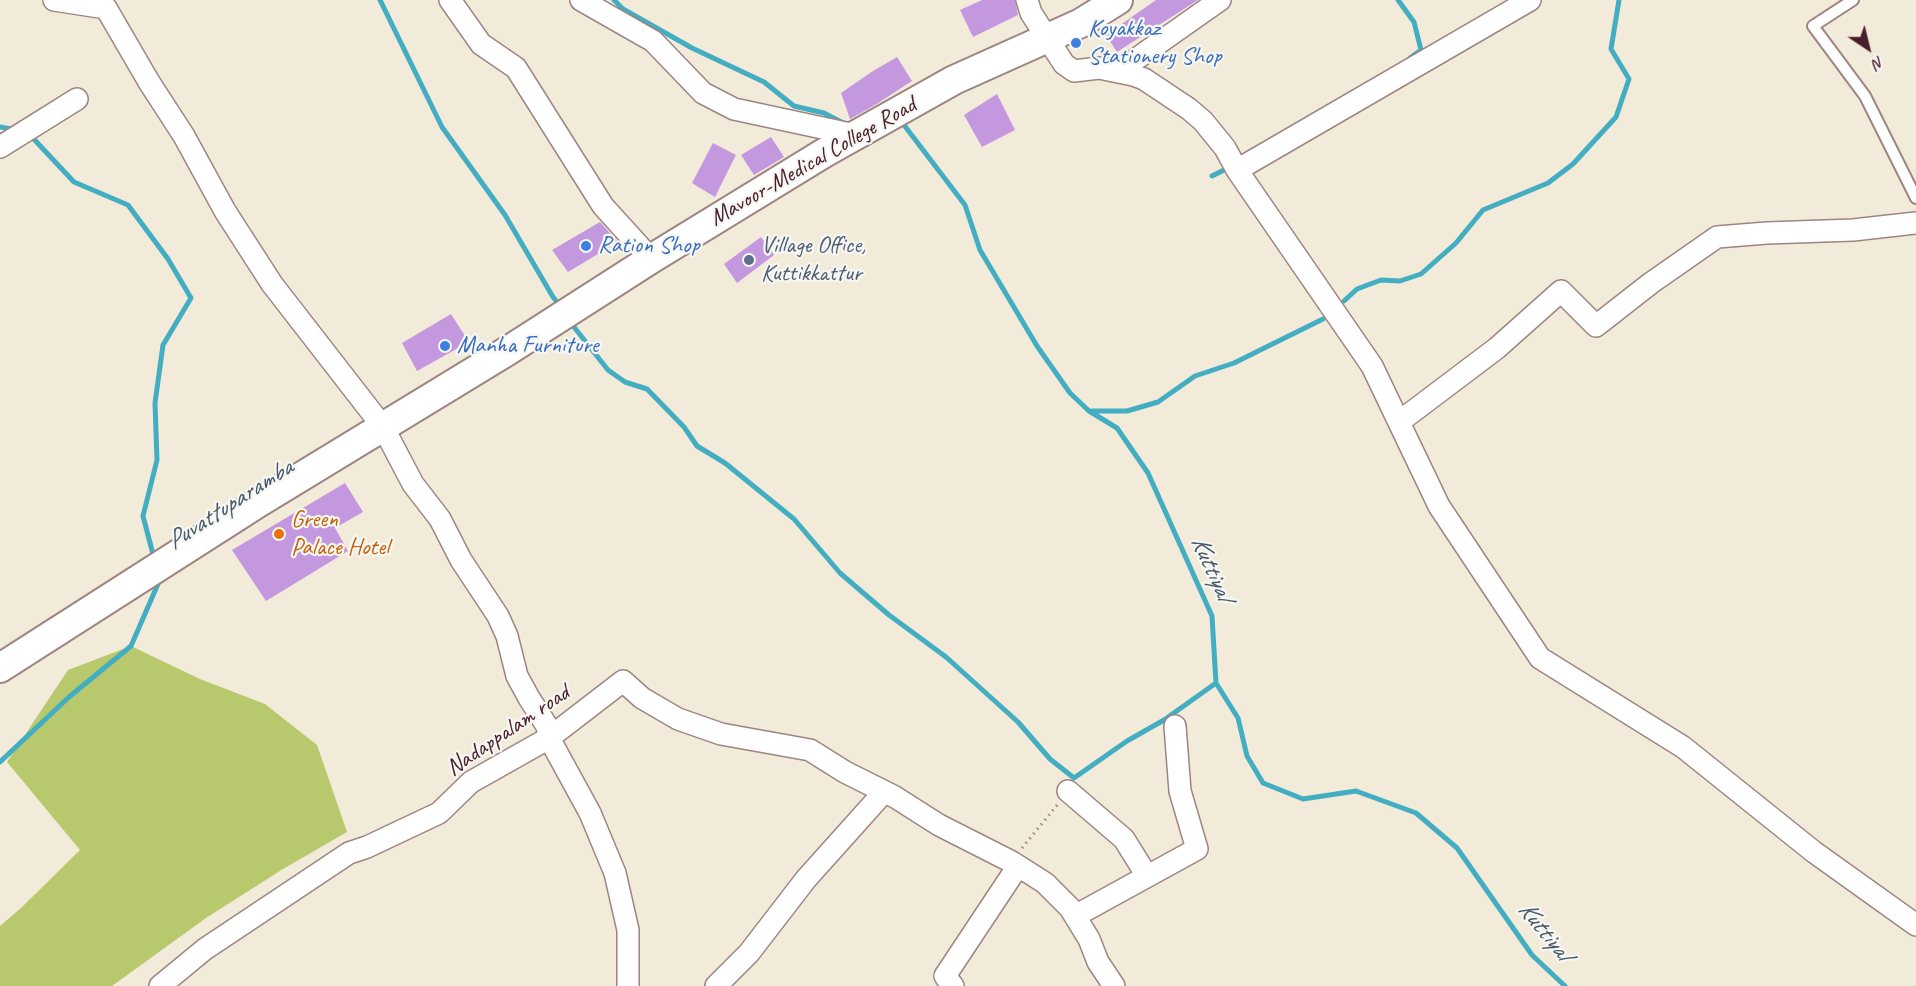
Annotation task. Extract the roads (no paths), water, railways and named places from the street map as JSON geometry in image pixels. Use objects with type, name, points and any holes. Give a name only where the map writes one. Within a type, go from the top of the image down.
[{"type":"main road","name":"Mavoor-Medical College Road","points":[[0,668],[258,504],[824,153],[954,80],[1081,23],[1118,0]]},
{"type":"street","points":[[54,0],[106,8],[184,136],[225,211],[272,284],[383,427],[413,484],[440,519],[461,560],[498,616],[507,636],[517,676],[547,726],[549,738],[590,813],[615,873],[628,930],[628,986]]},
{"type":"street","points":[[450,0],[481,44],[516,68],[603,206],[651,259]]},
{"type":"street","points":[[581,0],[652,40],[703,93],[734,109],[855,135]]},
{"type":"street","points":[[1027,0],[1031,13],[1064,64],[1074,71],[1099,68],[1119,71],[1144,79],[1189,109],[1216,136],[1372,366],[1439,506],[1540,658],[1683,747],[1814,852],[1916,925]]},
{"type":"street","points":[[1119,71],[1220,0]]},
{"type":"street","points":[[1237,170],[1530,0]]},
{"type":"street","points":[[0,147],[76,99]]},
{"type":"street","points":[[1399,422],[1497,348],[1561,291],[1596,326],[1651,283],[1717,237],[1853,230],[1916,223]]},
{"type":"street","name":"Nadappalam road","points":[[160,986],[205,949],[349,853],[367,847],[439,813],[471,782],[549,738],[623,681],[642,698],[678,718],[721,734],[810,750],[939,825],[1015,864],[1045,883],[1070,908],[1089,939],[1098,962],[1114,986]]},
{"type":"street","points":[[1075,916],[1197,849],[1180,791],[1175,726]]},
{"type":"street","points":[[1068,791],[1124,839],[1147,876]]},
{"type":"street","points":[[716,986],[749,953],[806,879],[884,792]]},
{"type":"street","points":[[953,986],[945,976],[1015,864]]},
{"type":"lane","points":[[1853,0],[1813,26],[1865,96],[1916,198]]},
{"type":"waterway","name":"Puvattuparamba","points":[[380,0],[442,127],[505,215],[557,302]]},
{"type":"waterway","points":[[614,0],[623,9],[692,48],[764,82],[794,106],[824,113],[845,124]]},
{"type":"waterway","points":[[1398,0],[1414,22],[1421,50],[1410,58]]},
{"type":"waterway","points":[[1344,301],[1357,289],[1381,280],[1400,281],[1421,274],[1456,243],[1483,210],[1548,183],[1573,164],[1616,117],[1629,79],[1611,49],[1619,0]]},
{"type":"waterway","name":"Kuttiyal","points":[[904,125],[965,205],[980,250],[1037,346],[1070,393],[1089,411],[1117,428],[1148,473],[1212,616],[1216,683],[1238,718],[1247,756],[1263,783],[1303,799],[1356,791],[1416,813],[1457,848],[1532,955],[1565,986]]},
{"type":"waterway","points":[[0,127],[17,130]]},
{"type":"waterway","points":[[30,135],[74,182],[128,205],[168,259],[191,298],[163,345],[155,403],[157,460],[143,516],[154,558]]},
{"type":"waterway","points":[[1212,176],[1226,169]]},
{"type":"waterway","points":[[1091,411],[1127,411],[1158,402],[1195,376],[1234,363],[1323,319]]},
{"type":"waterway","points":[[570,322],[608,370],[625,382],[647,389],[684,427],[697,446],[725,463],[794,519],[840,573],[889,615],[946,657],[1018,722],[1050,759],[1074,778],[1127,741],[1164,720],[1216,683]]},
{"type":"waterway","name":"Puvattuparamba","points":[[0,762],[69,697],[131,646],[161,577]]},
{"type":"place","name":"Koyakkaz Stationery Shop","points":[[1076,43]]},
{"type":"place","name":"Ration Shop","points":[[586,246]]},
{"type":"place","name":"Village Office, Kuttikkattur","points":[[749,260]]},
{"type":"place","name":"Manha Furniture","points":[[445,346]]},
{"type":"place","name":"Green Palace Hotel","points":[[279,534]]}]
